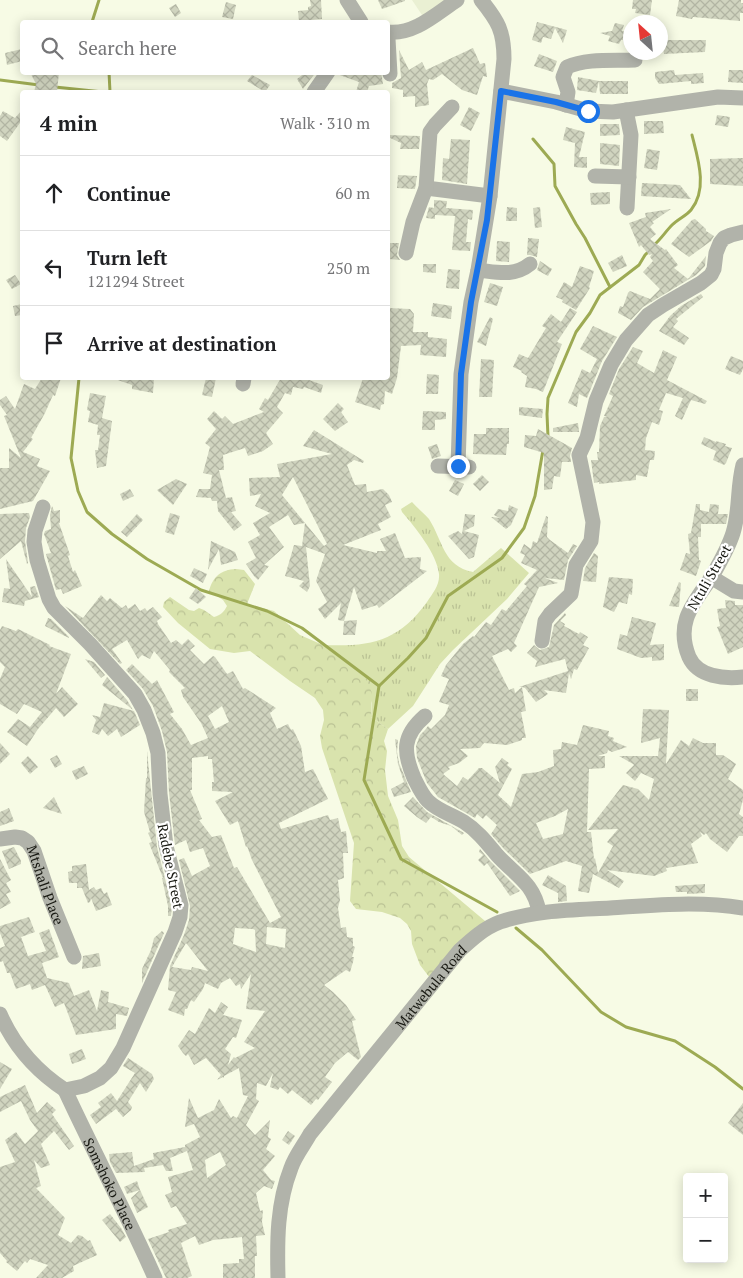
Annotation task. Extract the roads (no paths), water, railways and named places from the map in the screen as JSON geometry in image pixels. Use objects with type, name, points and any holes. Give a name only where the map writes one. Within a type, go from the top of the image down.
[{"type":"street","points":[[347,0],[360,20]]},
{"type":"street","points":[[390,32],[407,31],[426,22],[457,0]]},
{"type":"street","points":[[438,466],[464,466],[461,374],[471,302],[490,196],[501,91],[504,41],[498,23],[481,0]]},
{"type":"street","points":[[566,105],[568,92],[563,77],[567,67],[592,62],[635,60]]},
{"type":"street","points":[[501,91],[588,111],[626,110],[718,98],[743,98]]},
{"type":"street","points":[[406,253],[413,222],[426,188],[430,132],[452,107]]},
{"type":"street","points":[[626,110],[631,135],[627,208]]},
{"type":"street","points":[[595,176],[629,177]]},
{"type":"street","points":[[426,188],[490,196]]},
{"type":"street","points":[[542,641],[545,620],[572,594],[576,565],[591,541],[593,522],[579,455],[587,438],[596,401],[611,365],[626,340],[648,315],[706,279],[714,269],[716,253],[724,238],[743,232]]},
{"type":"street","points":[[478,270],[502,273],[517,272],[530,264]]},
{"type":"street","name":"Ntuli Street","points":[[743,466],[741,508],[733,534],[726,552],[695,599],[684,625],[686,648],[691,660],[700,670],[715,676],[743,677]]},
{"type":"street","name":"Radebe Street","points":[[43,507],[35,531],[34,542],[36,560],[49,599],[54,608],[90,644],[135,694],[153,733],[158,753],[160,794],[166,846],[181,905],[180,917],[175,932],[123,1048],[111,1068],[100,1078],[84,1086],[65,1090]]},
{"type":"street","points":[[711,577],[734,591],[743,592]]},
{"type":"street","points":[[425,716],[412,730],[406,747],[410,768],[422,793],[431,804],[473,828],[487,841],[498,856],[530,888],[537,900],[539,912]]},
{"type":"street","name":"Mtshali Place","points":[[0,839],[15,836],[22,838],[28,842],[34,851],[50,898],[74,957]]},
{"type":"street","name":"Matwebula Road","points":[[278,1278],[277,1230],[282,1198],[291,1166],[310,1134],[460,950],[477,935],[491,926],[539,912],[717,904],[743,908]]},
{"type":"street","points":[[0,1014],[16,1043],[38,1070],[65,1090]]},
{"type":"street","name":"Somshoko Place","points":[[65,1090],[135,1232],[155,1278]]},
{"type":"waterway","points":[[93,20],[99,0]]},
{"type":"waterway","points":[[109,75],[110,90]]},
{"type":"waterway","points":[[0,80],[39,85]]},
{"type":"waterway","points":[[55,87],[84,90]]},
{"type":"waterway","points":[[654,245],[672,225],[691,210],[696,202],[699,193],[700,174],[692,135]]},
{"type":"waterway","points":[[533,139],[554,164],[555,186],[610,287]]},
{"type":"waterway","points":[[548,437],[548,398],[576,332],[600,295],[639,265],[650,250]]},
{"type":"waterway","points":[[79,380],[71,458],[78,491],[87,512],[112,534],[147,559],[201,590],[267,611],[302,628],[379,686],[364,780],[401,859],[497,912]]},
{"type":"waterway","points":[[379,686],[426,638],[448,596],[502,558],[524,528],[535,496],[543,450]]},
{"type":"waterway","points":[[516,928],[542,950],[601,1012],[626,1027],[675,1041],[715,1067],[743,1089]]}]
